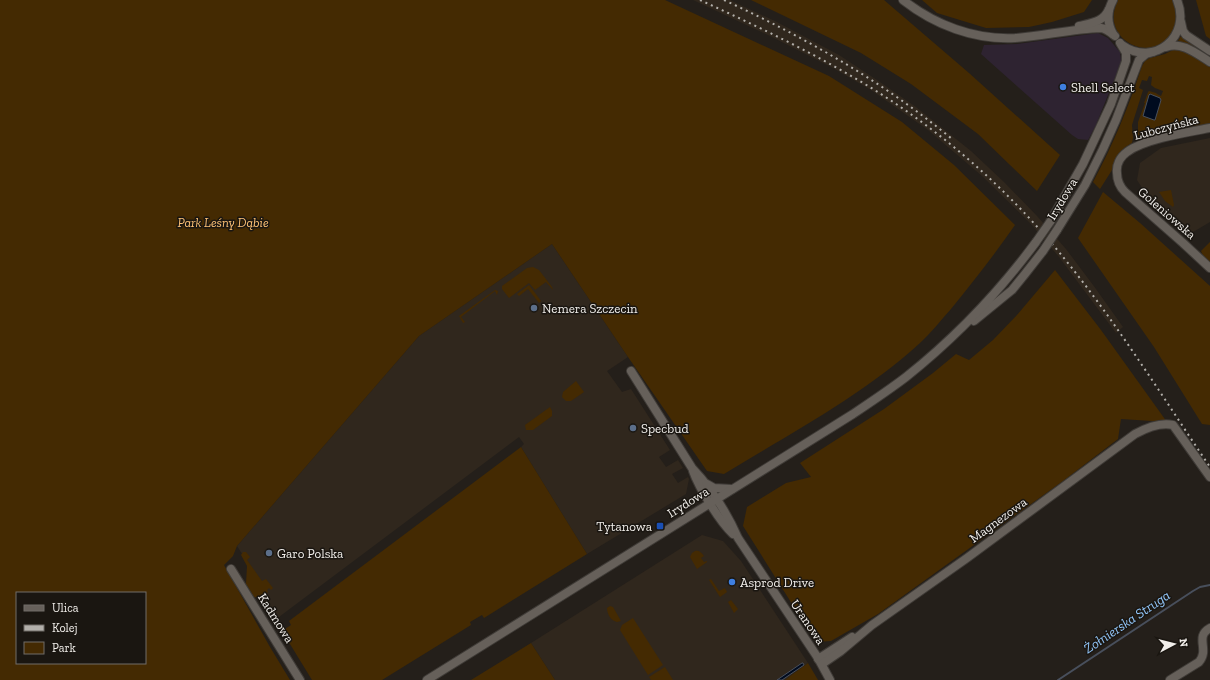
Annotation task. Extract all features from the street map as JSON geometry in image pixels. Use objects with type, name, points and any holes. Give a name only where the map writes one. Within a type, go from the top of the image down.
[{"type":"street","points":[[903,0],[936,21],[954,29],[974,34],[1003,38],[1100,28],[1109,31],[1117,40],[1135,52],[1153,52],[1173,45],[1181,45],[1210,62]]},
{"type":"street","points":[[1049,33],[1100,20],[1106,15],[1113,0]]},
{"type":"street","points":[[1177,0],[1180,8],[1182,27],[1186,35],[1210,51]]},
{"type":"street","name":"Irydowa","points":[[955,335],[1005,281],[1036,242],[1050,222],[1080,170],[1099,132],[1111,104],[1126,61],[1126,53],[1117,40],[1110,24],[1109,9]]},
{"type":"street","points":[[1164,48],[1176,36],[1181,19]]},
{"type":"street","name":"Irydowa","points":[[427,680],[847,418],[890,389],[920,366],[955,335],[1012,290],[1043,251],[1085,185],[1119,114],[1139,60],[1146,54],[1153,52]]},
{"type":"street","name":"Lubczyńska","points":[[1125,192],[1119,183],[1116,172],[1119,161],[1126,152],[1134,147],[1164,137],[1210,128]]},
{"type":"street","name":"Goleniowska","points":[[1125,192],[1210,268]]},
{"type":"street","points":[[631,371],[692,468],[705,482],[714,488],[732,489]]},
{"type":"street","name":"Magnezowa","points":[[820,662],[837,646],[872,625],[967,558],[1144,429],[1168,424],[1173,425],[1210,477]]},
{"type":"street","points":[[692,468],[697,482],[713,501]]},
{"type":"street","points":[[705,482],[713,501]]},
{"type":"street","name":"Uranowa","points":[[713,501],[731,532],[738,538],[820,662],[830,680]]},
{"type":"street","name":"Kadmowa","points":[[231,569],[300,680]]},
{"type":"street","points":[[1170,680],[1199,662],[1204,653],[1202,640],[1203,635],[1206,630],[1210,628]]},
{"type":"shaded area","points":[[693,0],[730,0],[775,21],[839,55],[916,107],[971,151],[1037,216],[1066,249],[1123,327],[1116,333],[1059,257],[1030,223],[982,176],[928,130],[871,90],[833,68],[768,35]]},
{"type":"shaded area","points":[[1098,33],[1108,38],[1120,52],[1121,61],[1096,125],[1088,140],[1078,139],[1072,135],[981,54],[984,45],[1017,44]]},
{"type":"shaded area","points":[[1210,138],[1210,222],[1188,235],[1154,206],[1137,180],[1140,163],[1161,148]]},
{"type":"shaded area","points":[[552,244],[628,357],[607,371],[622,392],[631,389],[670,450],[659,457],[666,467],[678,460],[683,468],[672,474],[678,483],[688,477],[689,479],[686,494],[587,554],[521,447],[524,444],[519,437],[279,617],[272,615],[248,577],[251,568],[237,546],[419,336]]},
{"type":"shaded area","points":[[702,535],[723,541],[741,561],[808,663],[785,680],[555,680],[531,643]]},
{"type":"green space","name":"Park Leśny Dąbie","points":[[0,0],[665,0],[829,76],[902,122],[954,165],[1015,225],[984,268],[951,309],[924,339],[898,362],[850,397],[724,474],[707,471],[552,244],[419,336],[237,546],[233,556],[224,565],[290,680],[0,680]]},
{"type":"green space","points":[[751,0],[884,0],[969,73],[1060,155],[1037,191],[978,134],[911,84],[861,53]]},
{"type":"green space","points":[[922,0],[1092,0],[1084,12],[1052,22],[1029,27],[986,28],[937,13]]},
{"type":"green space","points":[[1118,0],[1173,0],[1177,13],[1175,27],[1168,39],[1158,46],[1146,48],[1134,45],[1123,39],[1116,29],[1114,15]]},
{"type":"green space","points":[[1196,0],[1210,0],[1210,39],[1206,36]]},
{"type":"green space","points":[[1181,36],[1210,55],[1210,58],[1187,44],[1178,41]]},
{"type":"green space","points":[[1175,49],[1183,50],[1210,67],[1210,125],[1143,139],[1141,138],[1138,135],[1138,122],[1148,92],[1156,93],[1161,96],[1163,91],[1151,85],[1152,77],[1149,76],[1147,81],[1142,80],[1139,88],[1143,90],[1132,125],[1132,143],[1124,148],[1117,156],[1112,170],[1100,189],[1093,182],[1120,125],[1142,66],[1145,61],[1150,58],[1165,54]]},
{"type":"green space","points":[[1171,190],[1174,205],[1173,207],[1165,201],[1159,192]]},
{"type":"green space","points":[[1103,192],[1210,286],[1210,425],[1202,424],[1154,347],[1078,238]]},
{"type":"green space","points":[[1210,242],[1210,263],[1203,256],[1201,251]]},
{"type":"green space","points":[[533,267],[539,270],[553,290],[546,282],[535,290],[529,283],[509,298],[502,289],[502,286],[527,268]]},
{"type":"green space","points":[[1055,270],[1101,330],[1167,422],[1121,419],[1118,439],[1063,481],[878,614],[831,641],[816,642],[743,526],[747,507],[786,483],[811,477],[800,463],[884,409],[956,354],[969,360],[993,340],[1017,315]]},
{"type":"green space","points":[[529,285],[541,301],[539,303],[528,289],[519,296],[517,294]]},
{"type":"green space","points":[[495,290],[498,291],[497,295],[495,291],[461,317],[465,322],[463,323],[459,316]]},
{"type":"green space","points":[[576,381],[584,392],[571,401],[566,401],[562,397],[563,392]]},
{"type":"green space","points":[[550,407],[552,416],[533,430],[526,430],[525,425]]},
{"type":"green space","points":[[521,447],[587,554],[484,618],[482,615],[470,622],[471,625],[382,680],[312,680],[282,631],[291,625],[289,621]]},
{"type":"green space","points":[[695,551],[701,552],[704,556],[701,558],[704,562],[707,561],[697,569],[690,557]]},
{"type":"green space","points":[[243,552],[246,552],[250,557],[247,560],[262,581],[266,579],[273,588],[271,590],[269,588],[267,590],[268,592],[260,598],[254,597],[246,584],[247,566],[241,555]]},
{"type":"green space","points":[[711,579],[719,591],[725,588],[727,592],[720,597],[709,580]]},
{"type":"green space","points":[[731,600],[738,609],[734,613],[728,602]]},
{"type":"green space","points":[[610,606],[613,607],[621,621],[617,622],[610,617],[607,608]]},
{"type":"green space","points":[[633,618],[663,665],[648,675],[620,630],[622,625]]},
{"type":"green space","points":[[531,643],[555,680],[471,680]]},
{"type":"green space","points":[[808,663],[818,680],[785,680]]},
{"type":"green space","points":[[665,667],[673,680],[651,680],[649,677]]},
{"type":"water","points":[[1150,94],[1160,98],[1161,100],[1155,120],[1143,116]]},
{"type":"water","points":[[802,663],[804,665],[782,680],[777,680]]},
{"type":"waterway","name":"Żołnierska Struga","points":[[1058,680],[1193,591],[1200,587],[1210,585]]},
{"type":"railway","points":[[700,0],[788,42],[873,89],[916,118],[976,166],[1031,220],[1080,278],[1125,340],[1210,467]]},
{"type":"railway","points":[[724,0],[814,45],[842,62],[898,98],[952,139]]},
{"type":"place","name":"Shell Select","points":[[1063,87]]},
{"type":"place","name":"Nemera Szczecin","points":[[534,308]]},
{"type":"place","name":"Specbud","points":[[633,428]]},
{"type":"place","name":"Tytanowa","points":[[660,526]]},
{"type":"place","name":"Garo Polska","points":[[269,553]]},
{"type":"place","name":"Asprod Drive","points":[[732,582]]}]
